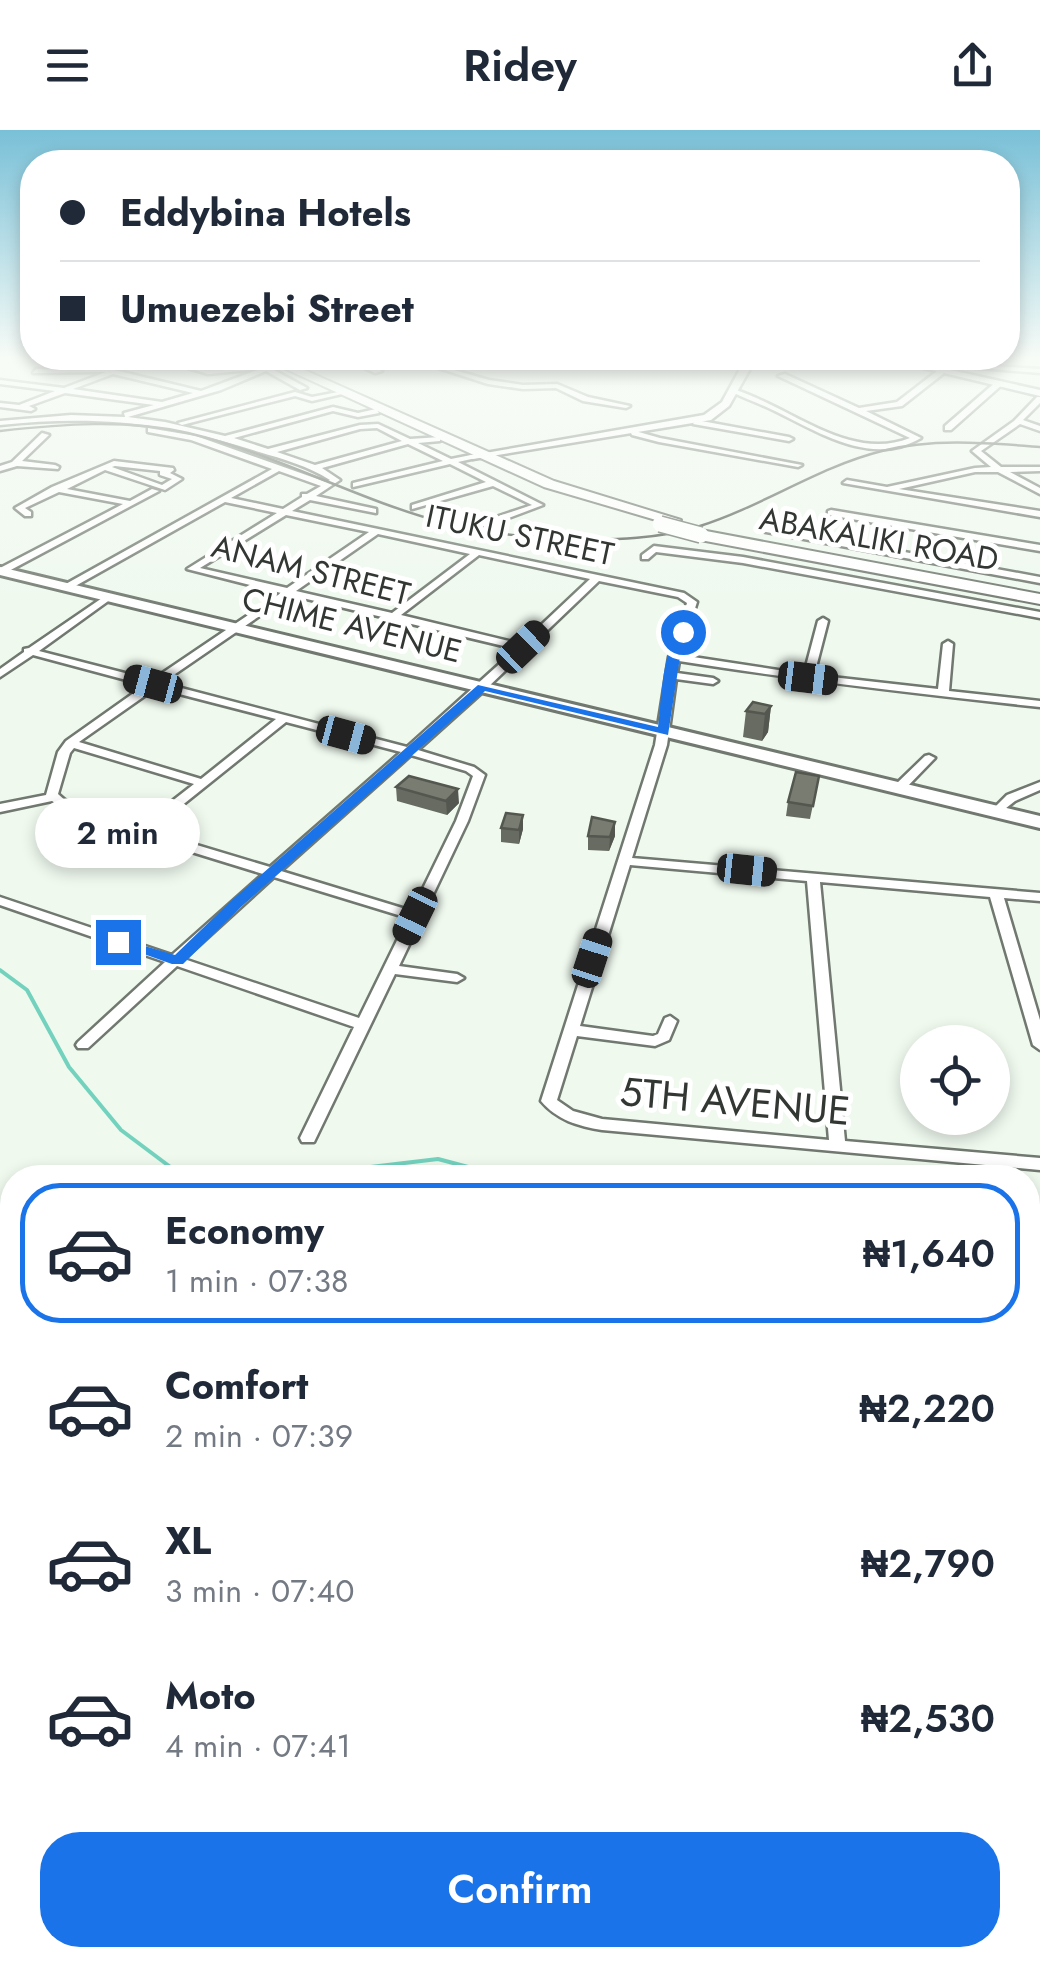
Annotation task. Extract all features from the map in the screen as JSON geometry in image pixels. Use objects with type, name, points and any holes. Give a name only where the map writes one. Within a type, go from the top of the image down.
[{"type":"highway","name":"ABAKALIKI ROAD","points":[[455,446],[474,453],[502,454],[568,491],[667,522]]},
{"type":"highway","name":"ABAKALIKI ROAD","points":[[457,446],[547,488],[667,522],[1040,596]]},
{"type":"main road","points":[[502,454],[552,446]]},
{"type":"main road","name":"CHIME AVENUE","points":[[1,575],[66,588],[104,602]]},
{"type":"main road","name":"CHIME AVENUE","points":[[1,575],[1040,832]]},
{"type":"main road","name":"CHIME AVENUE","points":[[662,739],[900,788],[1040,822]]},
{"type":"street","points":[[16,450],[19,446]]},
{"type":"street","points":[[0,469],[14,464],[34,446]]},
{"type":"street","points":[[215,446],[331,483]]},
{"type":"street","points":[[249,446],[314,468],[331,483]]},
{"type":"street","points":[[268,452],[288,446]]},
{"type":"street","points":[[314,468],[392,446]]},
{"type":"street","points":[[418,446],[539,505],[484,524]]},
{"type":"street","points":[[691,446],[798,465]]},
{"type":"street","points":[[982,446],[976,450],[998,469],[1040,491]]},
{"type":"street","points":[[356,485],[474,453]]},
{"type":"street","points":[[1,575],[116,509],[178,479],[162,473],[171,471],[118,462],[19,508],[28,514]]},
{"type":"street","points":[[14,464],[55,467]]},
{"type":"street","points":[[129,475],[140,465]]},
{"type":"street","points":[[104,467],[160,488]]},
{"type":"street","points":[[66,588],[279,468]]},
{"type":"street","points":[[887,489],[957,472],[1040,468]]},
{"type":"street","name":"ANAM STREET","points":[[331,483],[192,568],[523,647]]},
{"type":"street","points":[[415,507],[493,483]]},
{"type":"street","points":[[847,484],[1040,514]]},
{"type":"street","points":[[56,489],[129,503]]},
{"type":"street","points":[[305,496],[373,512]]},
{"type":"street","name":"ITUKU STREET","points":[[222,499],[688,598],[692,606],[674,657]]},
{"type":"street","points":[[831,513],[1040,548]]},
{"type":"street","points":[[764,529],[1040,580]]},
{"type":"street","points":[[53,797],[64,752],[70,743],[377,531]]},
{"type":"street","points":[[645,557],[654,549],[732,558],[1040,615]]},
{"type":"street","points":[[394,616],[478,552]]},
{"type":"street","points":[[84,1045],[271,872],[477,692],[598,576]]},
{"type":"street","points":[[0,674],[104,602]]},
{"type":"street","points":[[808,678],[823,621]]},
{"type":"street","points":[[943,694],[948,644]]},
{"type":"street","points":[[28,651],[409,751],[470,768],[478,775],[462,822],[308,1138]]},
{"type":"street","points":[[670,1021],[664,1038],[655,1040],[572,1030],[662,739],[674,657],[808,678],[1040,704]]},
{"type":"street","points":[[674,676],[713,681]]},
{"type":"street","points":[[142,831],[283,719]]},
{"type":"street","points":[[70,743],[202,783]]},
{"type":"street","points":[[900,788],[929,758]]},
{"type":"street","points":[[996,812],[1011,798],[1040,786]]},
{"type":"street","points":[[0,808],[53,797],[79,812],[415,916]]},
{"type":"street","points":[[624,861],[1040,897]]},
{"type":"street","points":[[812,877],[837,1146]]},
{"type":"street","points":[[996,894],[1040,1045]]},
{"type":"street","points":[[0,901],[363,1025]]},
{"type":"street","points":[[390,968],[457,978]]},
{"type":"street","name":"5TH AVENUE","points":[[572,1030],[548,1101],[560,1113],[590,1122],[1040,1164]]},
{"type":"building","points":[[753,702],[771,706],[765,714],[746,711]]},
{"type":"building","points":[[796,772],[819,776],[813,806],[788,802]]},
{"type":"building","points":[[409,776],[458,789],[446,801],[396,787]]},
{"type":"building","points":[[506,813],[523,815],[519,830],[501,828]]},
{"type":"building","points":[[592,817],[615,822],[610,837],[588,836]]},
{"type":"waterway","points":[[0,970],[27,990],[69,1067],[121,1130],[168,1165]]},
{"type":"waterway","points":[[387,1165],[438,1159],[461,1165]]},
{"type":"railway","points":[[232,446],[445,523],[509,535],[589,539],[653,536],[700,526],[858,458],[909,446]]},
{"type":"railway","points":[[1015,446],[1040,447]]},
{"type":"route","points":[[118,942],[177,961],[482,687],[663,732],[674,657],[683,632]]}]
